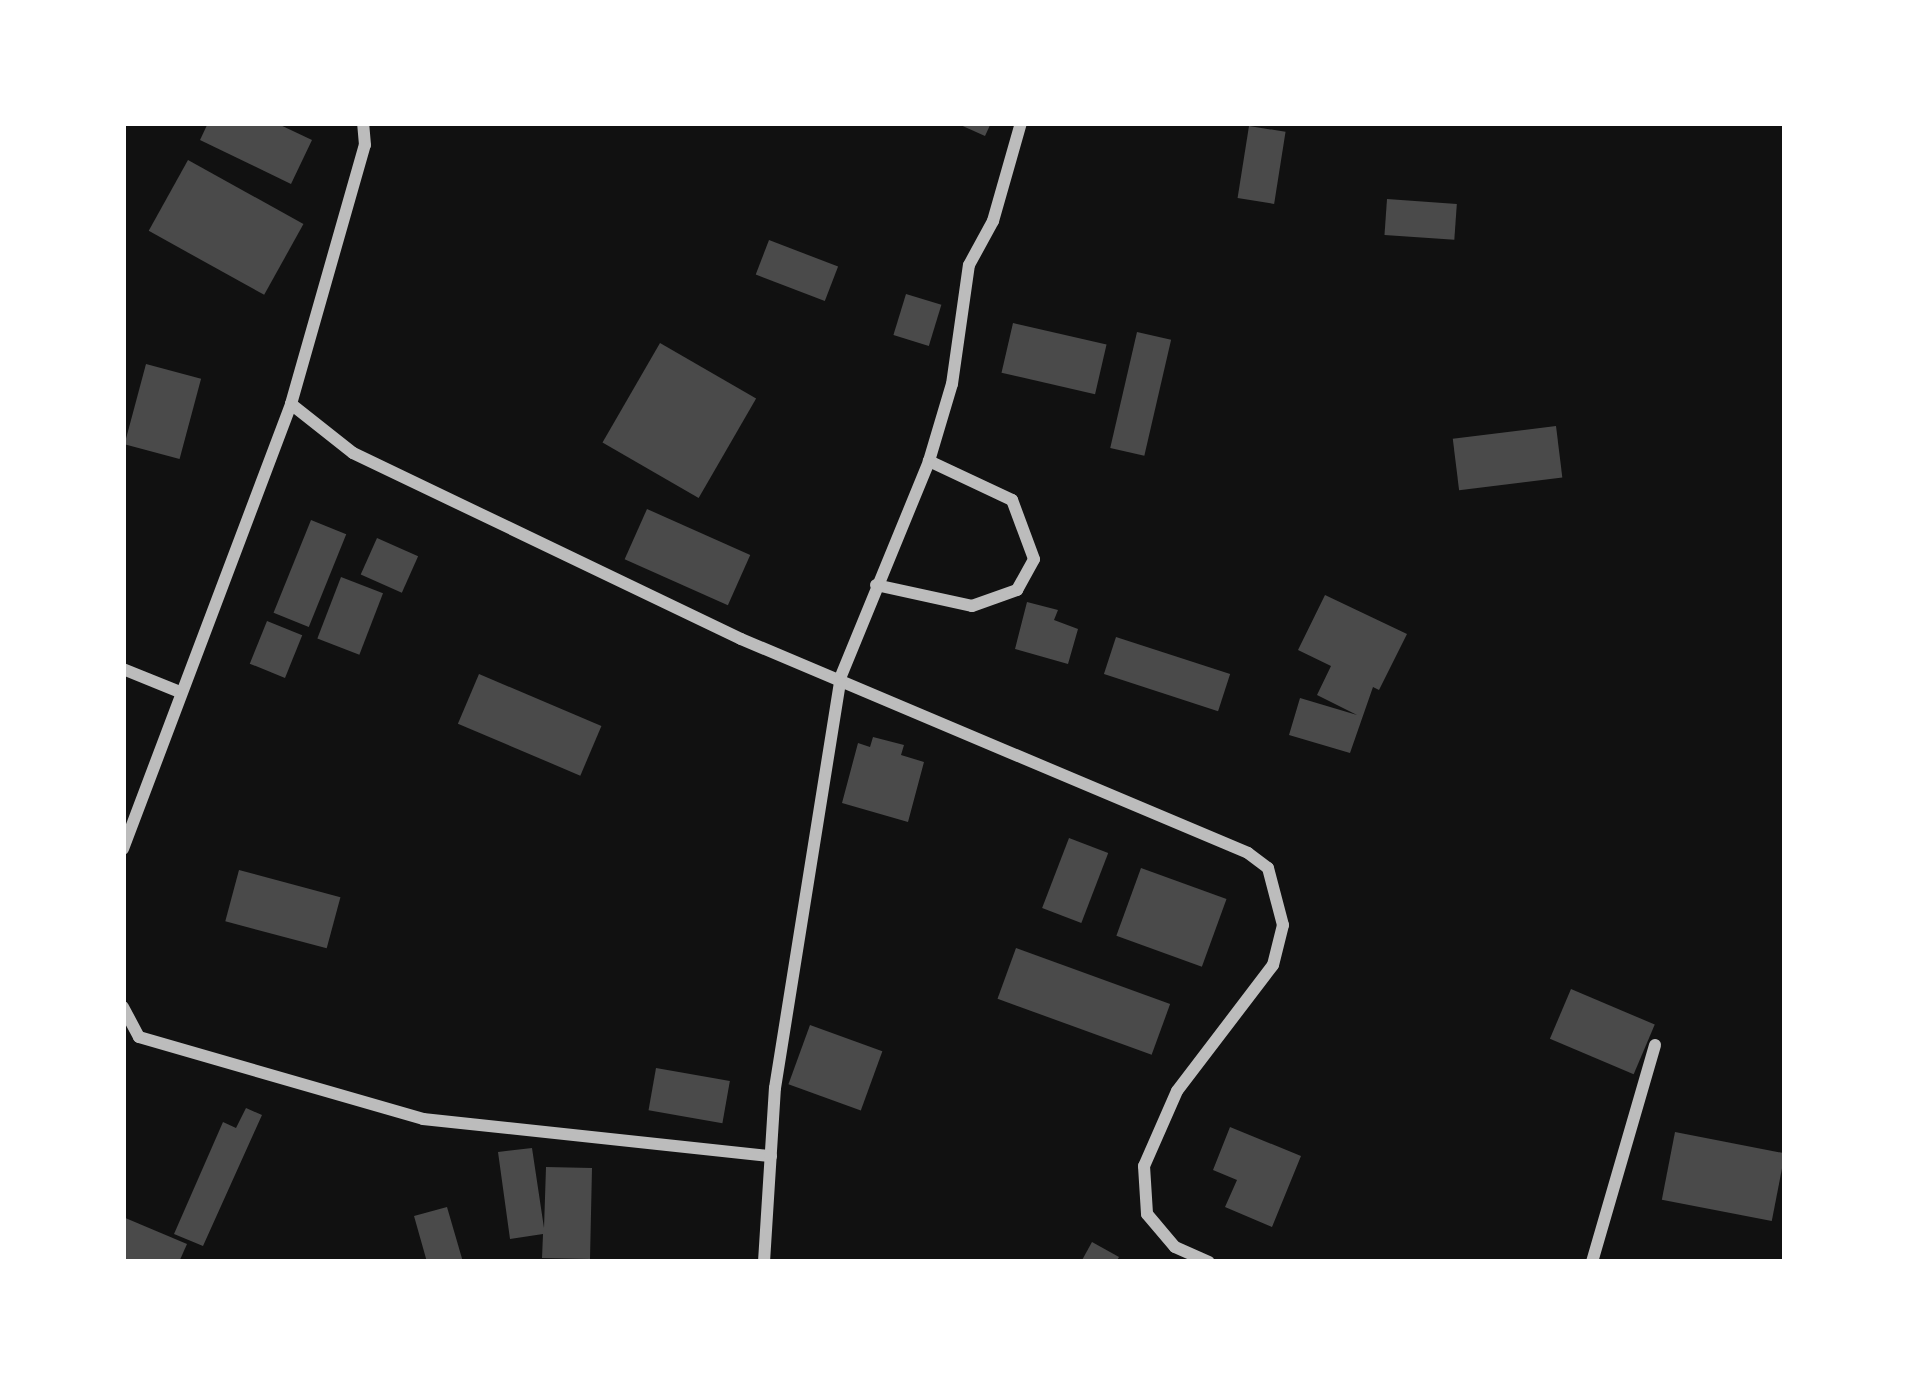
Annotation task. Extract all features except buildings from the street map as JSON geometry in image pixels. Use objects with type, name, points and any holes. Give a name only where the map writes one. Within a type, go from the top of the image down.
[{"type":"street","points":[[123,849],[291,404],[364,145],[363,123]]},
{"type":"street","points":[[764,1262],[771,1156],[841,676],[929,461],[952,384],[969,265],[993,221],[1022,123]]},
{"type":"street","points":[[291,404],[353,453],[741,639],[841,676],[1268,868],[1283,925],[1273,964],[1177,1091],[1144,1166],[1147,1214],[1175,1247],[1209,1262]]},
{"type":"street","points":[[876,585],[972,606],[1017,590],[1034,560],[1012,500],[929,461]]},
{"type":"street","points":[[123,669],[180,692]]},
{"type":"street","points":[[123,1007],[140,1036],[423,1119],[771,1156]]},
{"type":"street","points":[[1592,1262],[1654,1045]]}]
